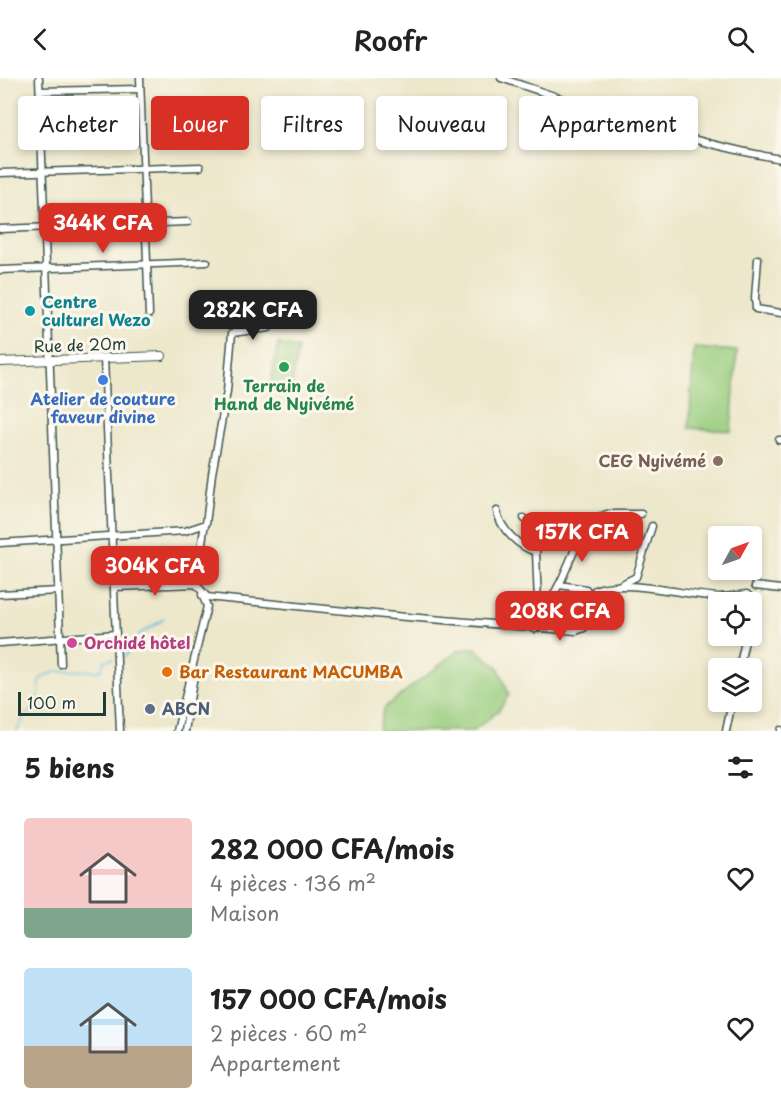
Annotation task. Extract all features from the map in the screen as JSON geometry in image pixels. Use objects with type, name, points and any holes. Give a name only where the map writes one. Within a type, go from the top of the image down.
[{"type":"street","points":[[39,78],[61,664]]},
{"type":"street","points":[[140,78],[149,314]]},
{"type":"street","points":[[501,78],[668,133],[745,153],[781,159]]},
{"type":"street","points":[[40,91],[140,89]]},
{"type":"street","points":[[0,173],[200,167]]},
{"type":"street","points":[[0,229],[188,222]]},
{"type":"street","points":[[758,259],[756,309],[781,313]]},
{"type":"street","points":[[0,270],[207,262]]},
{"type":"street","points":[[0,543],[185,531],[206,524],[212,474],[227,391],[232,333],[269,328]]},
{"type":"street","name":"Rue de 20m","points":[[0,362],[162,356]]},
{"type":"street","points":[[104,358],[120,731]]},
{"type":"street","points":[[177,731],[207,606],[195,581],[201,561],[201,546],[227,408]]},
{"type":"street","points":[[497,511],[499,520],[517,542],[526,549],[536,552]]},
{"type":"street","points":[[535,629],[559,585],[583,531],[591,520],[608,514],[640,514]]},
{"type":"street","points":[[524,519],[538,534],[536,552],[538,603],[541,616]]},
{"type":"street","points":[[618,586],[636,577],[652,526]]},
{"type":"street","points":[[114,587],[196,584],[207,597],[535,629],[581,631],[597,589],[618,586],[708,596]]},
{"type":"street","points":[[559,585],[586,589],[592,600]]},
{"type":"street","points":[[755,586],[781,589]]},
{"type":"street","points":[[0,594],[59,591]]},
{"type":"street","points":[[185,731],[207,597]]},
{"type":"street","points":[[0,643],[116,634]]},
{"type":"street","points":[[726,731],[730,712]]},
{"type":"green space","name":"Terrain de Hand de Nyivémé","points":[[278,344],[298,348],[291,391],[270,387]]},
{"type":"green space","points":[[694,348],[737,351],[731,431],[689,428]]},
{"type":"green space","points":[[475,648],[498,667],[509,695],[498,711],[473,731],[378,731],[384,708],[459,650]]},
{"type":"waterway","points":[[118,658],[125,656],[140,634],[164,619]]},
{"type":"waterway","points":[[17,731],[23,719],[38,704],[40,679],[61,671],[100,671],[105,660],[113,659]]},
{"type":"place","name":"Centre culturel Wezo","points":[[30,311]]},
{"type":"place","name":"Terrain de Hand de Nyivémé","points":[[284,367]]},
{"type":"place","name":"Atelier de couture faveur divine","points":[[103,380]]},
{"type":"place","name":"CEG Nyivémé","points":[[718,461]]},
{"type":"place","name":"Orchidé hôtel","points":[[72,643]]},
{"type":"place","name":"Bar Restaurant MACUMBA","points":[[167,672]]},
{"type":"place","name":"ABCN","points":[[150,709]]}]
